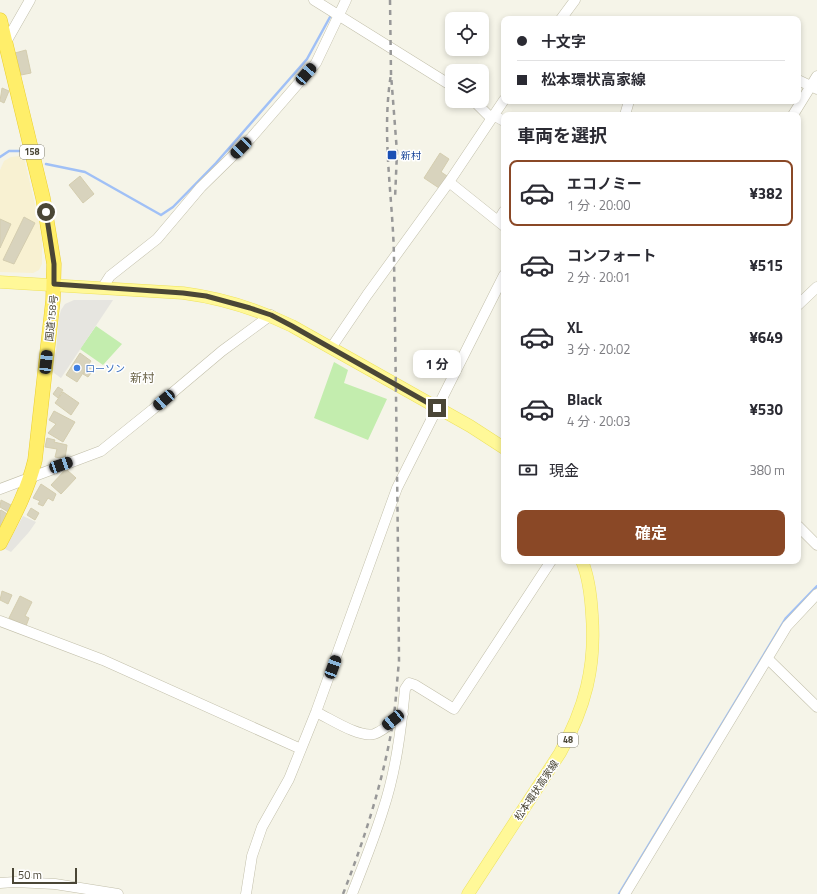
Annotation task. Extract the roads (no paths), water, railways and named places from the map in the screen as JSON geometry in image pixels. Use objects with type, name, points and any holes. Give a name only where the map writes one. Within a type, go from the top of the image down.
[{"type":"highway","name":"国道158号","points":[[0,20],[43,198],[54,264],[54,284],[40,423],[31,478],[19,507],[0,543]]},
{"type":"main road","points":[[0,282],[54,284],[183,293],[206,296],[271,315],[501,444]]},
{"type":"main road","name":"松本環状高家線","points":[[468,894],[560,753],[579,713],[589,682],[593,649],[592,604],[587,575],[583,564]]},
{"type":"street","points":[[6,42],[30,0]]},
{"type":"street","points":[[314,0],[445,82]]},
{"type":"street","points":[[103,288],[110,276],[157,239],[202,187],[251,138],[311,69],[316,63],[338,14],[346,0]]},
{"type":"street","points":[[563,16],[575,0]]},
{"type":"street","points":[[795,112],[815,87],[817,76]]},
{"type":"street","points":[[801,81],[815,87]]},
{"type":"street","points":[[331,348],[367,295],[449,182],[501,104]]},
{"type":"street","points":[[482,108],[492,116],[501,120]]},
{"type":"street","points":[[449,182],[501,224]]},
{"type":"street","points":[[246,894],[252,856],[262,827],[289,779],[316,712],[389,509],[437,408],[501,281]]},
{"type":"street","points":[[801,302],[817,287]]},
{"type":"street","points":[[0,489],[101,451],[222,351],[271,315]]},
{"type":"street","points":[[801,529],[817,545]]},
{"type":"street","points":[[352,894],[384,809],[399,742],[405,689],[409,683],[454,709],[549,564]]},
{"type":"street","points":[[626,894],[787,626],[817,594]]},
{"type":"street","points":[[0,621],[103,660],[301,749]]},
{"type":"street","points":[[768,658],[817,707]]},
{"type":"street","points":[[316,712],[355,731],[368,734],[375,734],[403,714]]},
{"type":"street","points":[[0,884],[15,882],[55,884],[118,894]]},
{"type":"waterway","points":[[46,164],[85,172],[161,215],[173,207],[216,163],[307,59],[330,17]]},
{"type":"waterway","points":[[0,157],[9,151],[22,151]]},
{"type":"waterway","points":[[619,894],[786,618],[817,586]]},
{"type":"railway","points":[[390,0],[391,74],[397,152],[395,199]]},
{"type":"railway","points":[[343,894],[359,852],[379,788],[393,722],[399,661],[394,258],[387,143],[388,97],[391,74]]},
{"type":"place","name":"新村","points":[[392,155]]},
{"type":"place","name":"ローソン","points":[[77,368]]},
{"type":"district","name":"新村","points":[[142,378]]}]
